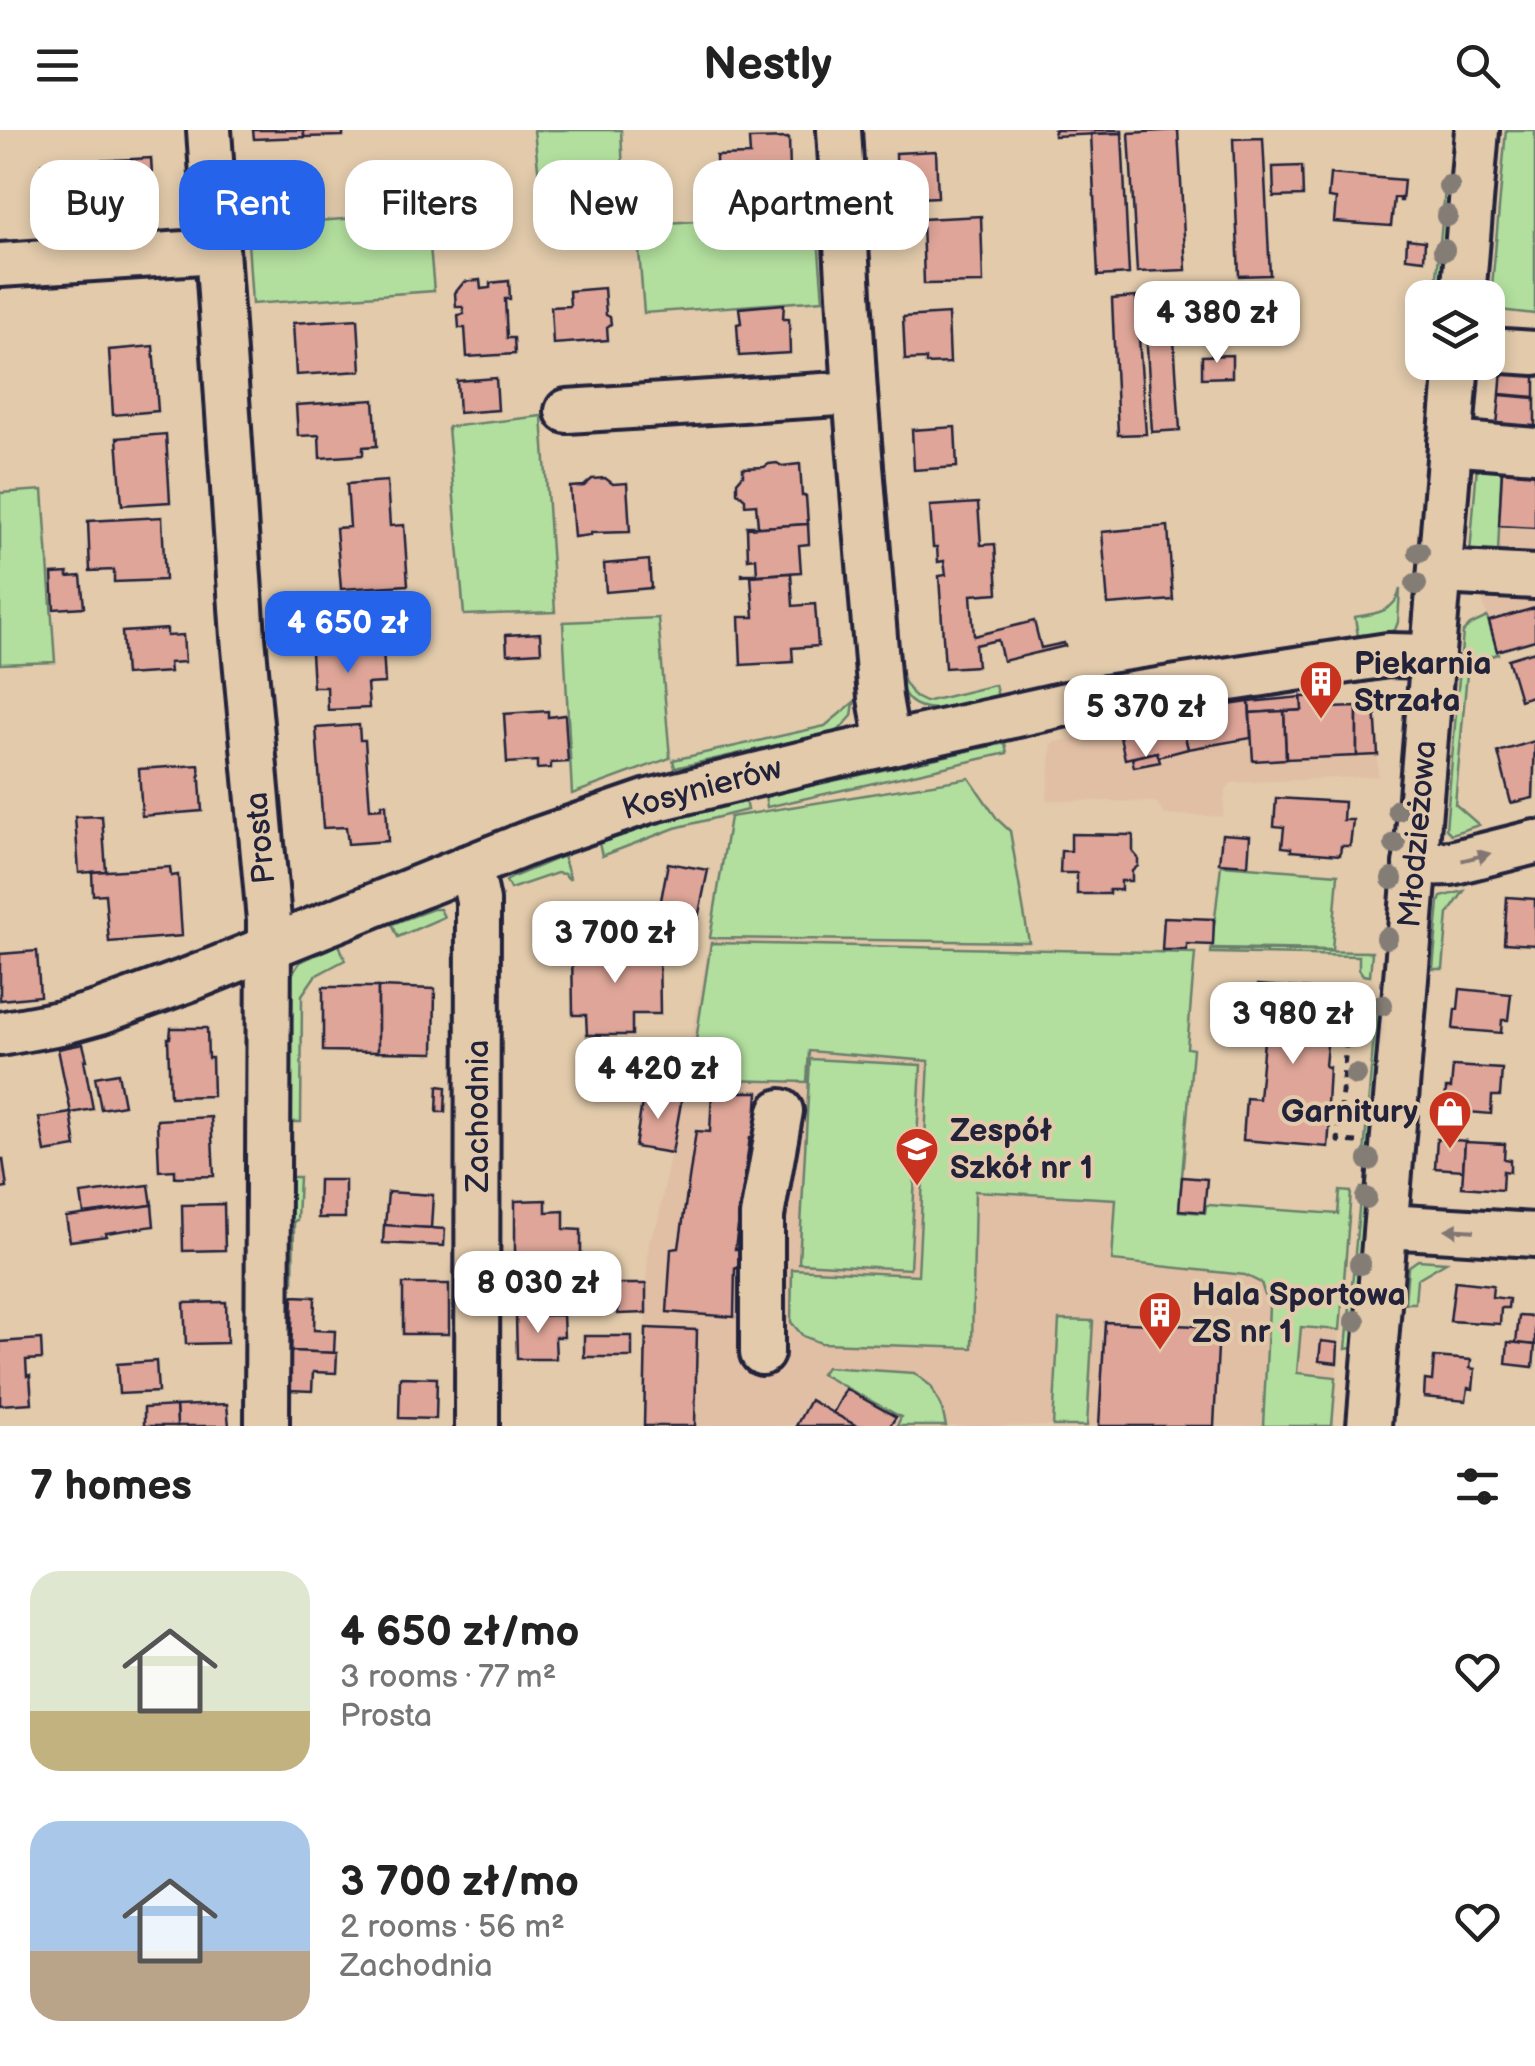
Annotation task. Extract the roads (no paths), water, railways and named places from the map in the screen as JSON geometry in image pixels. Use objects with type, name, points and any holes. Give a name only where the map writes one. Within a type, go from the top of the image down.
[{"type":"street","name":"Prosta","points":[[210,130],[212,160]]},
{"type":"street","points":[[839,130],[855,393],[880,698],[888,744]]},
{"type":"street","points":[[1464,280],[1476,130]]},
{"type":"street","name":"Prosta","points":[[216,250],[243,637],[269,920],[268,1426]]},
{"type":"street","points":[[0,265],[216,250]]},
{"type":"street","points":[[1505,351],[1535,353]]},
{"type":"street","name":"Młodzieżowa","points":[[1369,1426],[1455,380]]},
{"type":"street","points":[[567,410],[855,393]]},
{"type":"street","points":[[1450,443],[1535,450]]},
{"type":"street","points":[[1440,572],[1535,577]]},
{"type":"street","name":"Kosynierów","points":[[0,1034],[100,1012],[467,867],[648,801],[1066,704],[1388,656],[1434,656]]},
{"type":"street","points":[[1415,864],[1451,863],[1535,842]]},
{"type":"street","name":"Zachodnia","points":[[467,867],[478,901],[477,1426]]},
{"type":"street","points":[[762,1352],[762,1216],[781,1111]]},
{"type":"street","points":[[1386,1226],[1535,1235]]},
{"type":"place","name":"Piekarnia Strzała","points":[[1321,720]]},
{"type":"place","name":"Garnitury","points":[[1450,1150]]},
{"type":"place","name":"Zespół Szkół nr 1","points":[[917,1187]]},
{"type":"place","name":"Hala Sportowa ZS nr 1","points":[[1160,1351]]}]
